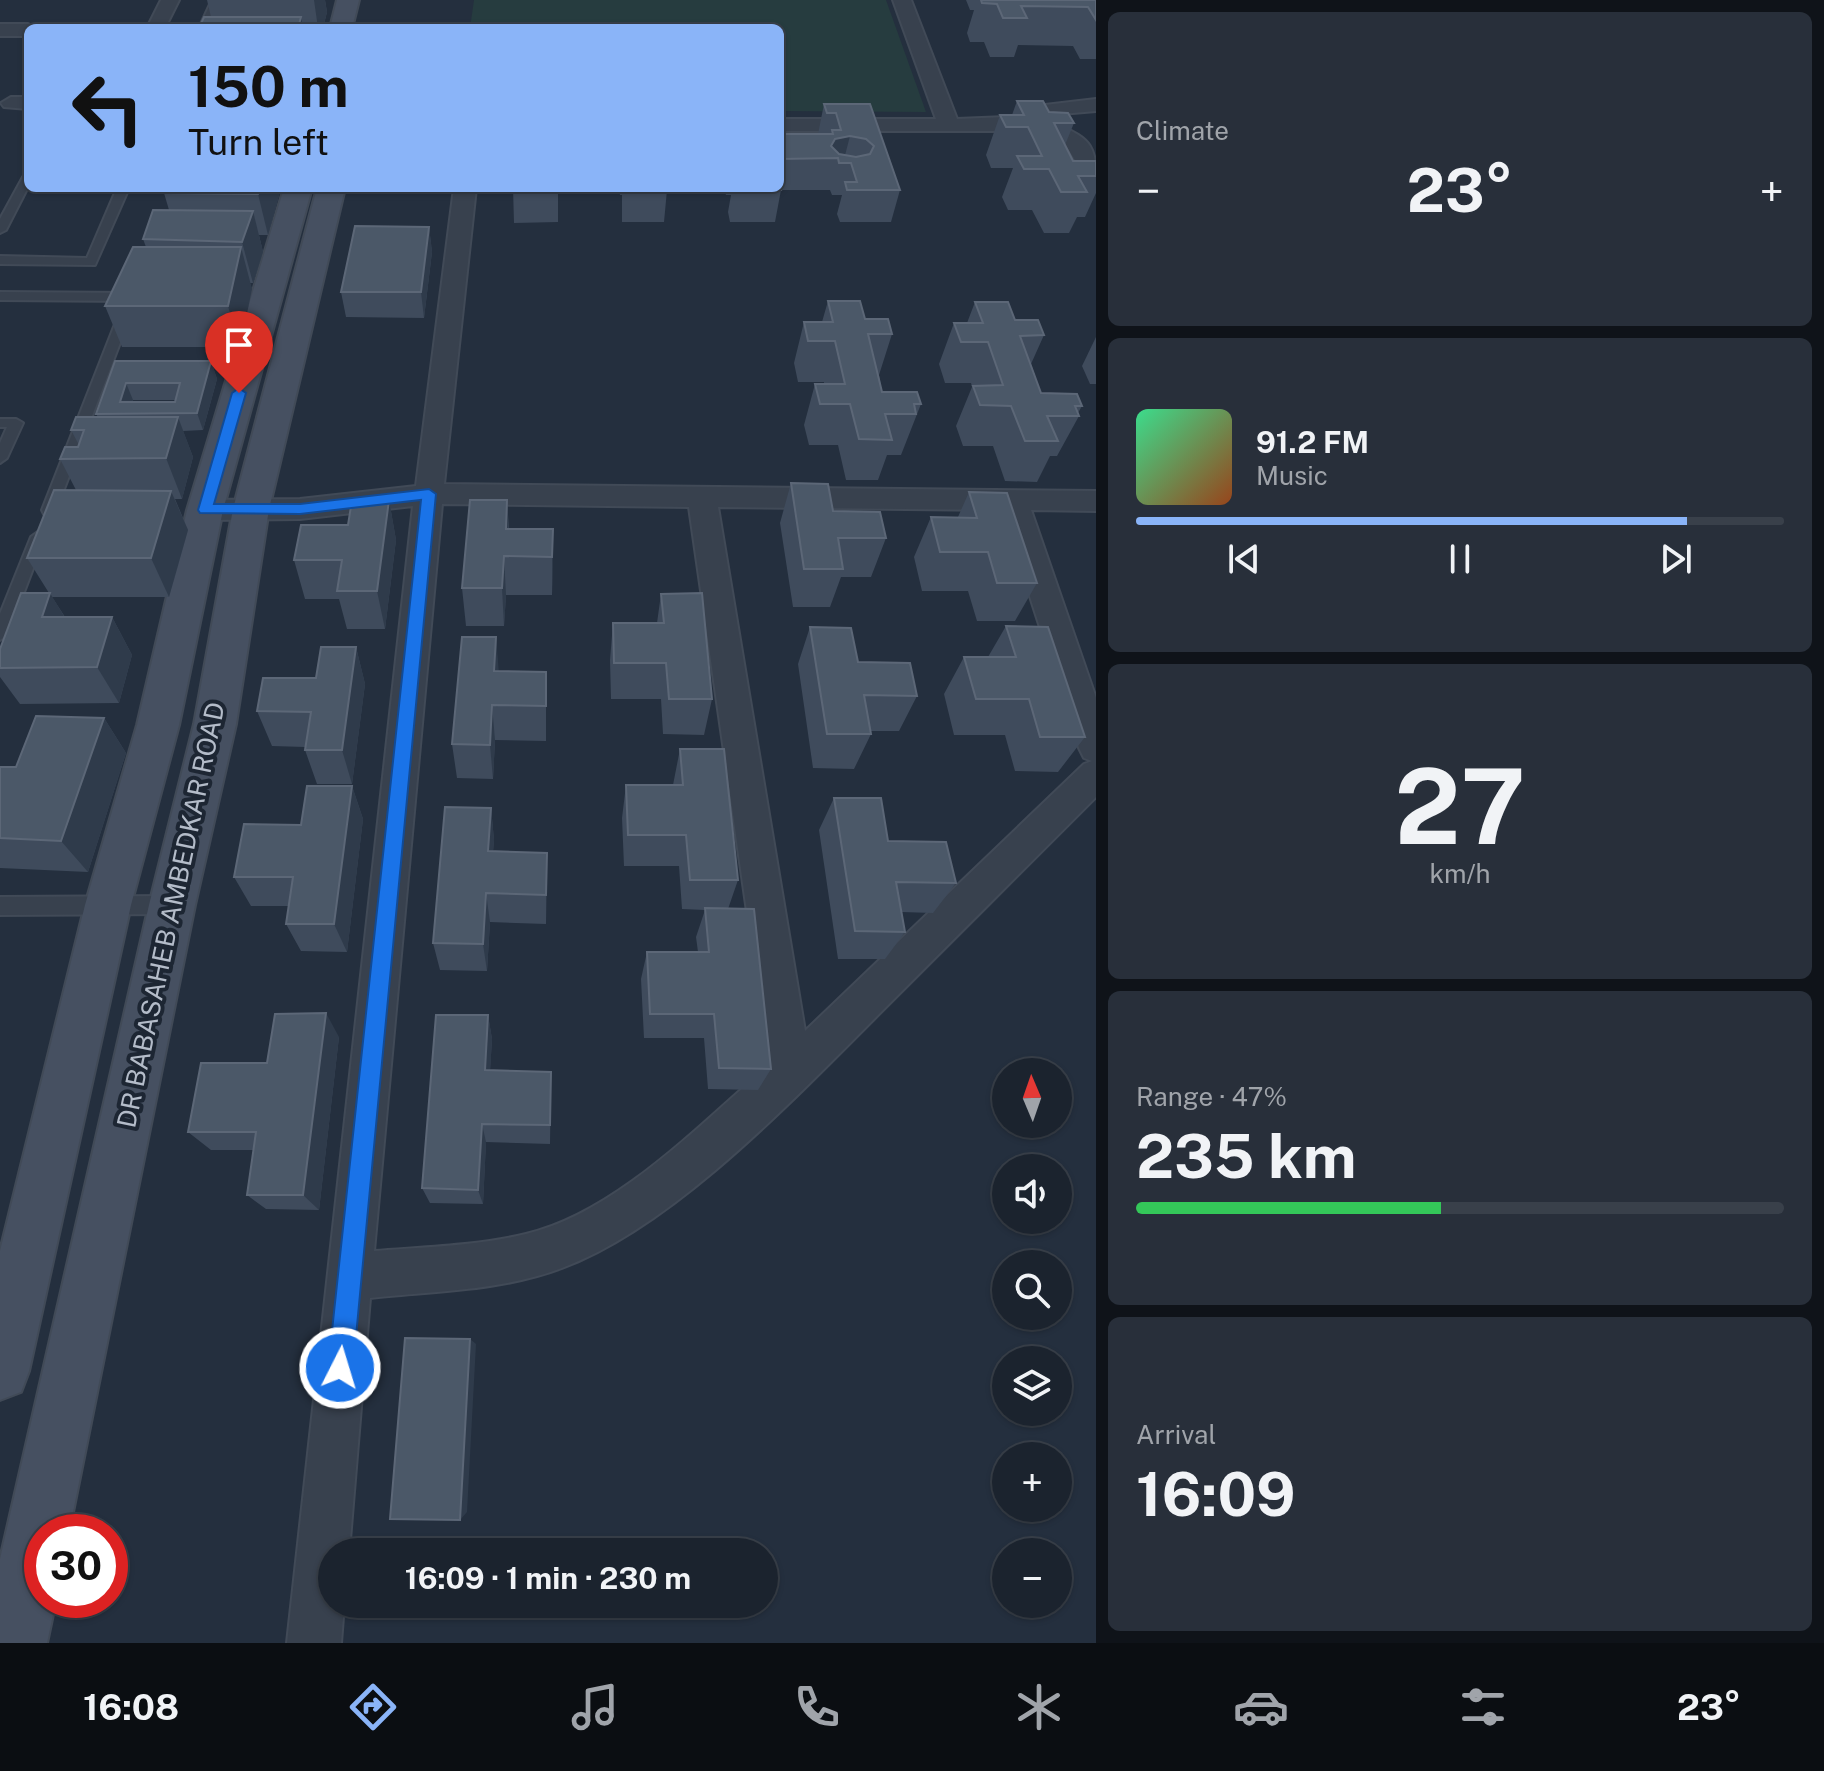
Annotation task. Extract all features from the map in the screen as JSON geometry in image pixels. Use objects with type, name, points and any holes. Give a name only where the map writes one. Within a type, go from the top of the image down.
[{"type":"main road","points":[[344,24],[359,3]]},
{"type":"main road","name":"DR BABASAHEB AMBEDKAR ROAD","points":[[0,1371],[108,905],[158,725],[205,510],[297,192]]},
{"type":"main road","name":"DR BABASAHEB AMBEDKAR ROAD","points":[[14,1643],[172,905],[215,724],[251,509],[330,192]]},
{"type":"main road","points":[[158,725],[215,724]]},
{"type":"street","points":[[158,24],[170,0]]},
{"type":"street","points":[[902,0],[949,125]]},
{"type":"street","points":[[0,30],[24,30]]},
{"type":"street","points":[[1047,128],[1052,109],[1096,105]]},
{"type":"street","points":[[784,125],[1004,124],[1047,128],[1079,145],[1096,176]]},
{"type":"street","points":[[314,1643],[429,494],[465,192]]},
{"type":"street","points":[[205,510],[300,509],[429,494],[1096,501]]},
{"type":"street","points":[[702,497],[791,1073]]},
{"type":"street","points":[[1013,500],[1096,748]]},
{"type":"street","points":[[349,1277],[527,1257],[580,1238],[664,1182],[791,1073],[1096,774]]},
{"type":"lane","points":[[206,24],[216,0]]},
{"type":"lane","points":[[0,230],[24,185]]},
{"type":"lane","points":[[0,260],[91,262],[121,192]]},
{"type":"lane","points":[[0,296],[134,291],[0,634]]},
{"type":"lane","points":[[0,423],[16,423],[0,458]]},
{"type":"lane","points":[[0,906],[172,905]]},
{"type":"green space","points":[[474,0],[886,0],[926,112],[784,111],[784,24],[471,24]]},
{"type":"building","points":[[981,0],[1096,0],[1096,20],[1088,7],[1021,6],[1027,18],[1003,18],[997,4],[982,3]]},
{"type":"building","points":[[204,17],[301,17],[299,24],[201,24]]},
{"type":"building","points":[[1017,101],[1043,101],[1049,112],[1068,113],[1074,123],[1054,123],[1073,161],[1096,161],[1096,176],[1078,176],[1087,192],[1061,192],[1049,169],[1024,169],[1017,156],[1042,156],[1028,127],[1006,127],[1000,115],[1024,115]]},
{"type":"building","points":[[824,104],[870,104],[900,190],[847,190],[845,182],[857,182],[851,163],[839,163],[838,158],[784,159],[784,134],[833,134],[832,130],[841,130],[836,113],[827,113]],"holes":[[[850,136],[866,139],[874,146],[870,154],[856,157],[839,154],[831,146],[835,139]]]},
{"type":"building","points":[[164,192],[259,192],[258,194]]},
{"type":"building","points":[[153,210],[253,211],[242,242],[143,239]]},
{"type":"building","points":[[355,226],[429,227],[421,292],[341,292]]},
{"type":"building","points":[[133,247],[241,247],[228,306],[105,306]]},
{"type":"building","points":[[828,301],[860,301],[865,319],[888,319],[892,334],[868,334],[882,392],[917,392],[921,404],[914,404],[916,414],[885,414],[892,440],[859,439],[850,404],[820,404],[815,384],[845,384],[835,341],[808,341],[804,322],[833,322]]},
{"type":"building","points":[[975,302],[1008,302],[1015,320],[1038,320],[1044,335],[1020,336],[1041,393],[1077,394],[1082,406],[1075,406],[1079,416],[1047,416],[1058,441],[1025,441],[1011,406],[980,405],[973,386],[1003,385],[988,342],[961,342],[954,323],[983,323]]},
{"type":"building","points":[[115,361],[211,361],[197,413],[96,414]],"holes":[[[126,383],[180,383],[175,402],[120,402]]]},
{"type":"building","points":[[76,417],[178,417],[166,458],[60,459],[65,447],[78,447],[84,430],[71,430]]},
{"type":"building","points":[[791,483],[828,484],[833,511],[880,512],[886,538],[838,538],[843,569],[804,569]]},
{"type":"building","points":[[54,490],[171,491],[151,558],[27,558]]},
{"type":"building","points":[[969,492],[1007,493],[1037,583],[997,583],[988,552],[940,552],[931,517],[977,518]]},
{"type":"building","points":[[352,500],[389,500],[377,591],[337,591],[342,560],[294,560],[301,525],[348,525]]},
{"type":"building","points":[[470,500],[507,500],[506,529],[553,529],[552,557],[504,556],[502,588],[462,588]]},
{"type":"building","points":[[21,593],[50,593],[42,617],[112,617],[97,667],[0,668],[0,649]]},
{"type":"building","points":[[702,593],[712,699],[669,699],[666,663],[614,663],[613,623],[664,623],[661,594]]},
{"type":"building","points":[[1006,626],[1048,627],[1085,737],[1040,737],[1029,699],[976,699],[964,657],[1016,657]]},
{"type":"building","points":[[810,627],[851,628],[858,662],[910,663],[917,696],[864,695],[871,734],[827,734]]},
{"type":"building","points":[[462,637],[496,637],[494,671],[546,672],[546,706],[492,705],[490,745],[452,744]]},
{"type":"building","points":[[321,647],[356,647],[342,750],[305,750],[311,712],[257,711],[263,678],[316,678]]},
{"type":"building","points":[[36,716],[104,718],[61,841],[0,838],[0,767],[16,767]]},
{"type":"building","points":[[680,749],[724,749],[738,880],[690,880],[686,835],[628,835],[626,785],[683,785]]},
{"type":"building","points":[[307,786],[352,786],[334,924],[286,924],[293,877],[234,877],[244,824],[301,825]]},
{"type":"building","points":[[834,798],[881,798],[888,841],[946,842],[956,883],[896,882],[905,932],[855,931]]},
{"type":"building","points":[[445,807],[491,808],[488,851],[547,853],[546,895],[486,893],[483,944],[433,943]]},
{"type":"building","points":[[705,908],[754,909],[771,1069],[719,1068],[714,1014],[650,1014],[647,952],[709,952]]},
{"type":"building","points":[[326,1013],[303,1195],[247,1195],[256,1132],[188,1132],[201,1063],[267,1063],[275,1014]]},
{"type":"building","points":[[436,1015],[488,1015],[485,1070],[551,1072],[550,1125],[482,1124],[478,1190],[422,1188]]},
{"type":"building","points":[[405,1338],[470,1339],[460,1520],[390,1519]]},
{"type":"route","points":[[239,393],[205,510],[300,509],[429,494],[340,1368]]}]
